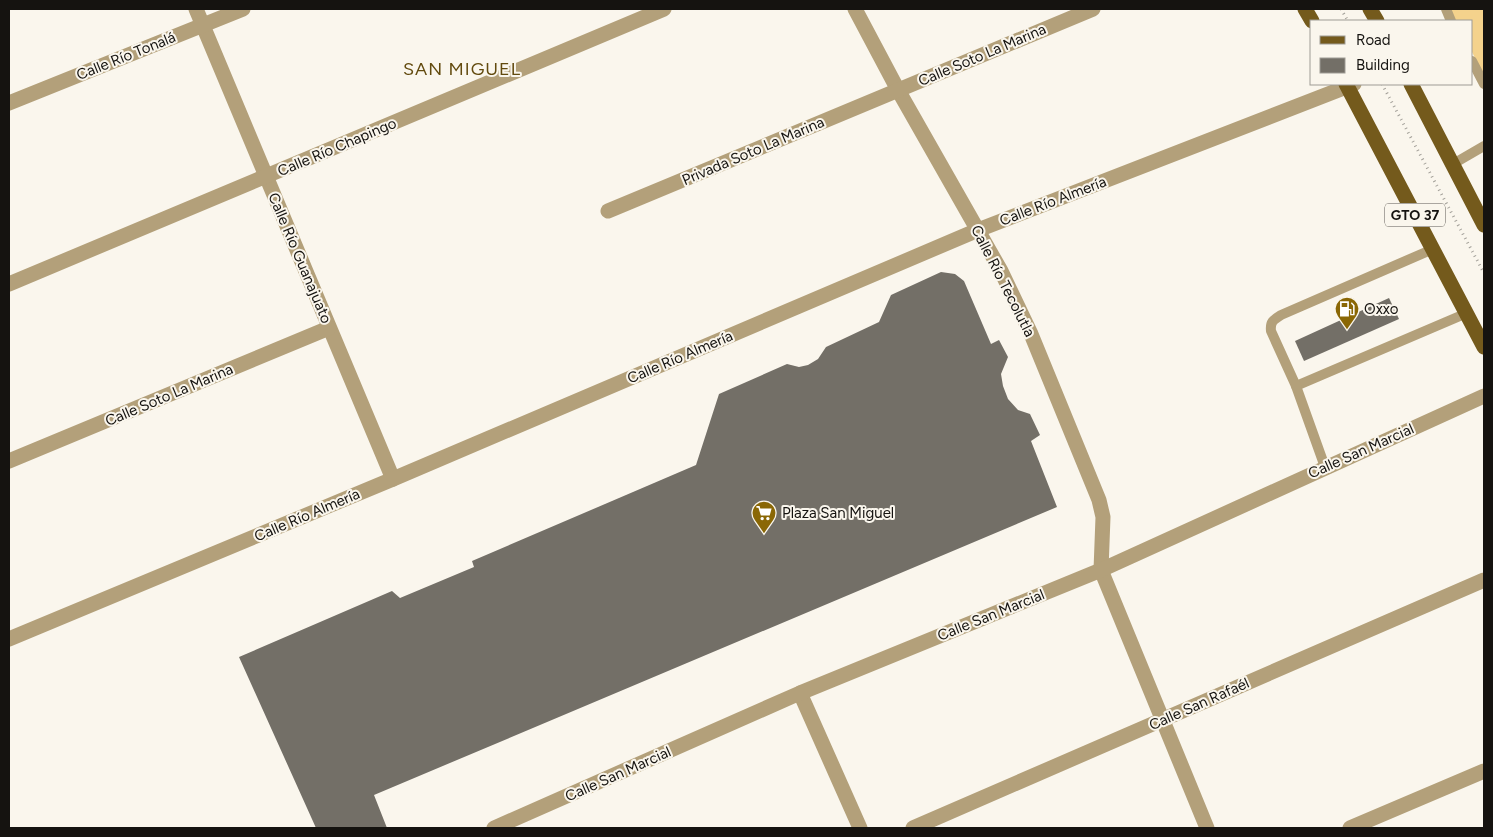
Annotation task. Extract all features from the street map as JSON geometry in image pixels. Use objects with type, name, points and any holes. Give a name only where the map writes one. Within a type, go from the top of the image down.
[{"type":"main road","points":[[1305,9],[1311,20]]},
{"type":"main road","points":[[1370,9],[1376,20]]},
{"type":"main road","name":"GTO 37","points":[[1349,85],[1484,347]]},
{"type":"main road","points":[[1412,85],[1484,225]]},
{"type":"street","name":"Calle Río Guanajuato","points":[[196,9],[393,479]]},
{"type":"street","name":"Calle Río Tonalá","points":[[9,103],[243,9]]},
{"type":"street","name":"Calle Río Chapingo","points":[[9,284],[664,9]]},
{"type":"street","name":"Calle Río Tecolutla","points":[[855,9],[898,90],[1001,270],[1031,334],[1099,500],[1103,517],[1102,570]]},
{"type":"street","name":"Calle Soto La Marina","points":[[898,90],[1093,9]]},
{"type":"street","name":"Calle Río Almería","points":[[9,639],[393,479],[978,230],[1349,85]]},
{"type":"street","name":"Privada Soto La Marina","points":[[608,211],[898,90]]},
{"type":"street","name":"Calle Soto La Marina","points":[[9,462],[329,328]]},
{"type":"street","name":"Calle San Marcial","points":[[494,828],[523,823],[800,693],[1102,570],[1484,396]]},
{"type":"street","points":[[1102,570],[1207,828]]},
{"type":"street","name":"Calle San Rafaél","points":[[913,828],[1484,580]]},
{"type":"street","points":[[800,693],[860,828]]},
{"type":"street","points":[[1350,828],[1484,771]]},
{"type":"lane","points":[[1473,63],[1484,84]]},
{"type":"lane","points":[[1453,164],[1484,146]]},
{"type":"lane","points":[[1325,467],[1296,386],[1271,331],[1270,324],[1273,319],[1433,249]]},
{"type":"lane","points":[[1296,386],[1466,313]]},
{"type":"path","points":[[1341,9],[1347,20]]},
{"type":"path","points":[[1383,85],[1484,274]]},
{"type":"shaded area","points":[[1449,9],[1484,9],[1484,76],[1473,54],[1473,20],[1454,20]]},
{"type":"building","name":"Plaza San Miguel","points":[[941,272],[955,274],[964,281],[991,344],[999,340],[1008,357],[1001,374],[1003,386],[1008,399],[1018,410],[1030,414],[1040,435],[1031,441],[1057,507],[374,795],[387,828],[316,828],[239,657],[392,591],[400,598],[474,567],[472,561],[696,465],[719,394],[787,364],[799,367],[808,365],[818,359],[826,347],[879,322],[891,295]]},
{"type":"building","name":"Oxxo","points":[[1389,298],[1399,319],[1304,361],[1295,341]]},
{"type":"place","name":"Oxxo","points":[[1347,330]]},
{"type":"place","name":"Plaza San Miguel","points":[[764,534]]},
{"type":"district","name":"SAN MIGUEL","points":[[462,69]]}]
